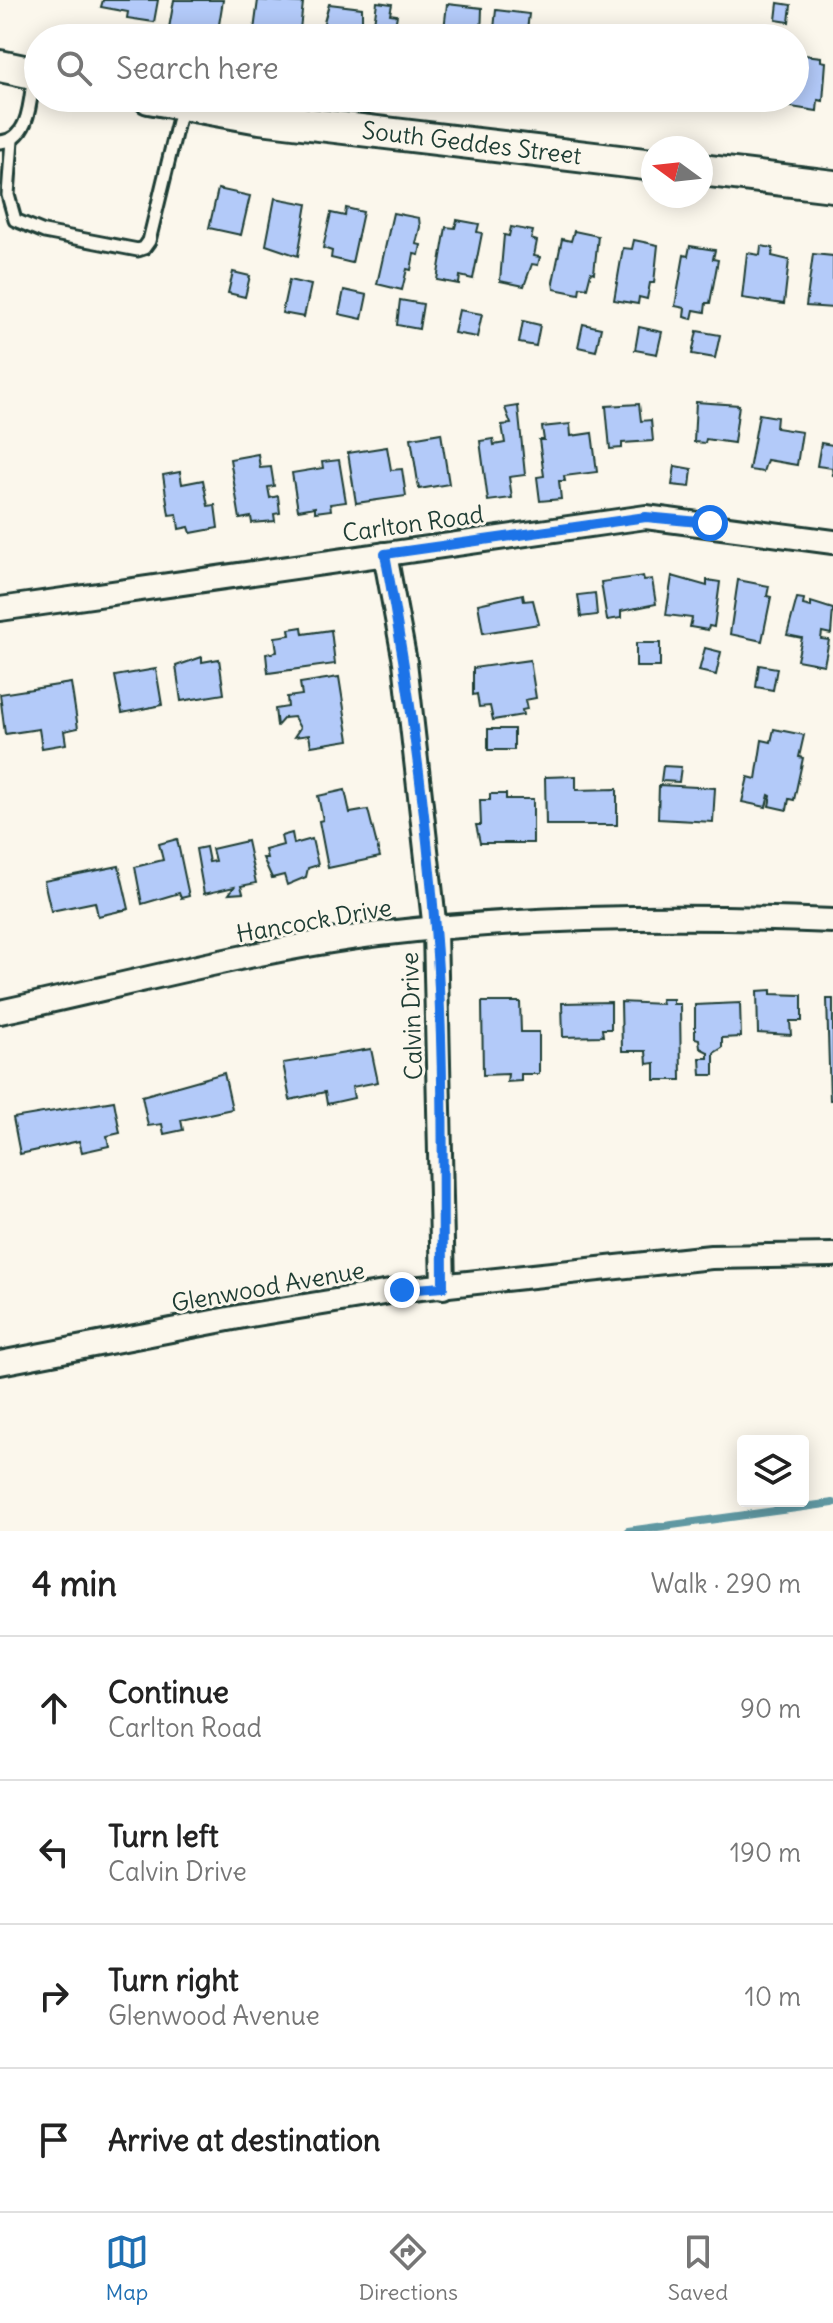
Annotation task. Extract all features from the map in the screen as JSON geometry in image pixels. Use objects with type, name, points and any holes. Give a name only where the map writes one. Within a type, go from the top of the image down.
[{"type":"main road","points":[[0,66],[24,71]]},
{"type":"main road","name":"South Geddes Street","points":[[232,112],[451,143],[641,164]]},
{"type":"main road","points":[[713,171],[833,186]]},
{"type":"street","name":"Carlton Road","points":[[0,609],[646,517],[833,542]]},
{"type":"street","name":"Calvin Drive","points":[[385,554],[405,662],[435,930],[443,1287]]},
{"type":"street","name":"Hancock Drive","points":[[0,1012],[293,947],[435,930],[712,917],[832,916]]},
{"type":"street","name":"Glenwood Avenue","points":[[0,1363],[244,1316],[402,1290],[711,1257],[833,1255]]},
{"type":"lane","points":[[28,112],[26,121],[6,141],[8,195],[15,220],[44,232],[138,250],[149,241],[180,112]]},
{"type":"building","points":[[103,0],[158,0],[154,22],[127,18],[128,12],[101,7]]},
{"type":"building","points":[[174,0],[223,0],[219,24],[170,24]]},
{"type":"building","points":[[258,0],[303,3],[301,24],[255,24]]},
{"type":"building","points":[[377,2],[392,4],[390,14],[397,15],[395,24],[374,24]]},
{"type":"building","points":[[778,3],[791,5],[789,22],[776,20]]},
{"type":"building","points":[[329,4],[362,8],[362,24],[323,24]]},
{"type":"building","points":[[447,4],[482,8],[481,24],[445,24]]},
{"type":"building","points":[[496,10],[529,14],[528,24],[494,24]]},
{"type":"building","points":[[809,56],[821,57],[821,61],[826,62],[823,101],[818,100],[817,111],[809,110]]},
{"type":"building","points":[[218,189],[250,196],[241,235],[209,228]]},
{"type":"building","points":[[275,198],[307,204],[298,256],[266,245]]},
{"type":"building","points":[[346,208],[363,212],[352,263],[331,258],[332,251],[323,248],[331,213],[345,216]]},
{"type":"building","points":[[393,213],[419,218],[416,244],[421,245],[419,255],[414,254],[402,290],[377,284]]},
{"type":"building","points":[[457,220],[479,224],[477,232],[482,233],[473,279],[460,276],[459,284],[437,280],[446,227],[455,228]]},
{"type":"building","points":[[511,227],[533,231],[531,239],[537,241],[534,256],[540,257],[538,265],[532,264],[524,286],[500,281],[504,235],[509,236]]},
{"type":"building","points":[[574,231],[598,236],[594,273],[591,272],[587,288],[580,287],[579,294],[554,289],[553,282],[562,239],[571,241]]},
{"type":"building","points":[[634,240],[658,245],[654,283],[650,283],[647,299],[639,297],[638,304],[614,300],[623,248],[632,249]]},
{"type":"building","points":[[690,246],[715,250],[713,259],[718,260],[710,303],[706,303],[705,312],[694,310],[692,319],[684,317],[685,308],[675,306],[684,255],[688,256]]},
{"type":"building","points":[[761,246],[773,248],[772,256],[789,260],[784,304],[742,298],[747,253],[760,255]]},
{"type":"building","points":[[813,254],[833,256],[833,308],[806,306]]},
{"type":"building","points":[[233,272],[250,276],[245,297],[228,293]]},
{"type":"building","points":[[289,280],[311,285],[304,317],[282,313]]},
{"type":"building","points":[[344,290],[367,295],[362,319],[339,314]]},
{"type":"building","points":[[400,300],[423,304],[419,329],[397,325]]},
{"type":"building","points":[[459,310],[482,314],[477,337],[454,333]]},
{"type":"building","points":[[523,321],[540,325],[536,346],[519,343]]},
{"type":"building","points":[[583,324],[601,328],[596,351],[578,347]]},
{"type":"building","points":[[639,327],[662,332],[657,354],[635,350]]},
{"type":"building","points":[[697,331],[720,335],[715,358],[692,354]]},
{"type":"building","points":[[696,402],[739,405],[734,443],[706,439],[705,443],[694,442]]},
{"type":"building","points":[[639,404],[641,421],[651,420],[653,441],[622,443],[622,448],[610,449],[606,406]]},
{"type":"building","points":[[518,406],[525,475],[509,477],[512,498],[488,501],[480,441],[493,439],[494,445],[505,443],[502,425],[511,424],[505,408]]},
{"type":"building","points":[[759,414],[777,417],[776,428],[802,432],[797,465],[767,460],[763,472],[749,470]]},
{"type":"building","points":[[570,424],[571,436],[592,433],[597,472],[564,476],[565,481],[559,481],[561,499],[540,501],[537,477],[544,476],[539,440],[544,440],[542,427]]},
{"type":"building","points":[[441,433],[449,484],[419,489],[411,438]]},
{"type":"building","points":[[821,443],[833,445],[833,476],[832,468],[817,466]]},
{"type":"building","points":[[387,447],[391,470],[402,469],[406,496],[356,503],[348,453]]},
{"type":"building","points":[[258,454],[260,468],[271,467],[274,486],[268,487],[270,498],[278,496],[280,513],[274,514],[275,521],[252,523],[251,517],[240,519],[230,459]]},
{"type":"building","points":[[339,460],[346,502],[330,504],[331,510],[315,512],[315,507],[298,510],[292,473],[323,468],[322,462]]},
{"type":"building","points":[[675,466],[692,469],[690,487],[672,485]]},
{"type":"building","points":[[180,472],[182,484],[203,480],[208,506],[215,505],[218,528],[191,533],[189,527],[179,529],[177,514],[169,515],[163,475]]},
{"type":"building","points":[[643,576],[644,580],[652,579],[656,604],[621,611],[621,618],[607,620],[601,582]]},
{"type":"building","points":[[672,576],[707,586],[707,580],[720,582],[714,627],[709,626],[708,630],[690,627],[692,618],[666,615]]},
{"type":"building","points":[[738,580],[769,586],[767,596],[771,597],[762,641],[730,634]]},
{"type":"building","points":[[595,593],[597,615],[581,617],[578,595]]},
{"type":"building","points":[[523,594],[524,601],[533,600],[539,624],[483,633],[478,604]]},
{"type":"building","points":[[797,598],[804,599],[803,605],[811,607],[811,602],[833,609],[831,634],[822,632],[821,639],[829,640],[824,665],[797,660],[802,638],[787,635]]},
{"type":"building","points":[[302,627],[303,634],[331,630],[335,664],[268,673],[266,654],[277,652],[275,637],[290,635],[289,629]]},
{"type":"building","points":[[636,643],[660,643],[660,667],[636,667]]},
{"type":"building","points":[[705,648],[721,652],[716,675],[699,671]]},
{"type":"building","points":[[202,657],[202,662],[219,659],[224,694],[181,701],[176,666]]},
{"type":"building","points":[[530,660],[536,698],[525,700],[527,709],[522,710],[523,715],[493,720],[490,706],[479,707],[477,694],[473,695],[473,668]]},
{"type":"building","points":[[759,665],[777,668],[773,690],[756,687]]},
{"type":"building","points":[[156,669],[162,705],[122,713],[115,676]]},
{"type":"building","points":[[339,677],[349,740],[311,746],[309,735],[294,737],[300,728],[294,717],[284,718],[277,726],[275,709],[288,707],[287,697],[302,695],[300,683]]},
{"type":"building","points":[[71,683],[78,728],[64,731],[66,744],[42,748],[39,729],[5,734],[0,694]]},
{"type":"building","points":[[488,729],[514,729],[514,750],[488,750]]},
{"type":"building","points":[[774,729],[804,735],[799,757],[803,758],[794,800],[789,799],[787,810],[769,806],[769,795],[766,807],[742,802],[748,777],[756,779],[762,740],[771,742]]},
{"type":"building","points":[[663,766],[681,767],[679,782],[661,781]]},
{"type":"building","points":[[576,776],[576,790],[617,789],[617,825],[546,825],[545,777]]},
{"type":"building","points":[[659,785],[715,788],[713,822],[658,819]]},
{"type":"building","points":[[345,790],[350,813],[368,810],[380,857],[328,868],[319,821],[323,820],[318,796]]},
{"type":"building","points":[[490,794],[506,794],[506,799],[533,799],[533,843],[480,843],[476,825],[481,825],[480,800],[490,800]]},
{"type":"building","points":[[292,833],[294,844],[312,839],[318,865],[308,868],[306,877],[287,885],[284,875],[272,878],[263,858],[267,858],[265,850],[283,845],[281,836]]},
{"type":"building","points":[[177,839],[189,896],[181,898],[179,893],[142,904],[135,867],[163,860],[159,844]]},
{"type":"building","points":[[247,841],[256,883],[241,886],[243,893],[229,894],[234,887],[204,894],[196,849],[206,847],[209,862],[215,861],[212,849]]},
{"type":"building","points":[[119,866],[129,909],[98,916],[95,902],[51,911],[44,881]]},
{"type":"building","points":[[771,990],[771,994],[802,995],[802,1021],[790,1021],[791,1035],[758,1033],[757,991]]},
{"type":"building","points":[[661,999],[673,999],[673,1004],[680,1004],[681,1080],[655,1080],[655,1063],[647,1064],[646,1051],[622,1051],[621,1002],[662,1004]]},
{"type":"building","points":[[827,999],[833,999],[833,1100],[830,1100]]},
{"type":"building","points":[[482,1002],[520,1002],[521,1032],[539,1032],[539,1074],[521,1074],[521,1081],[507,1082],[508,1074],[483,1075]]},
{"type":"building","points":[[611,1002],[611,1029],[602,1029],[603,1036],[563,1037],[562,1003]]},
{"type":"building","points":[[740,1003],[741,1037],[722,1038],[722,1048],[714,1053],[714,1075],[701,1075],[700,1058],[708,1058],[708,1052],[700,1048],[699,1039],[695,1038],[695,1005]]},
{"type":"building","points":[[371,1049],[378,1082],[352,1087],[354,1098],[327,1104],[325,1092],[290,1100],[283,1063]]},
{"type":"building","points":[[224,1073],[232,1109],[181,1120],[183,1130],[164,1134],[162,1124],[148,1126],[142,1096]]},
{"type":"building","points":[[114,1101],[120,1133],[107,1136],[109,1146],[82,1152],[79,1141],[20,1154],[13,1118]]},
{"type":"waterway","points":[[628,1531],[833,1503]]},
{"type":"route","points":[[402,1290],[443,1287],[441,1087],[435,930],[405,662],[385,554],[646,517],[710,523]]}]
